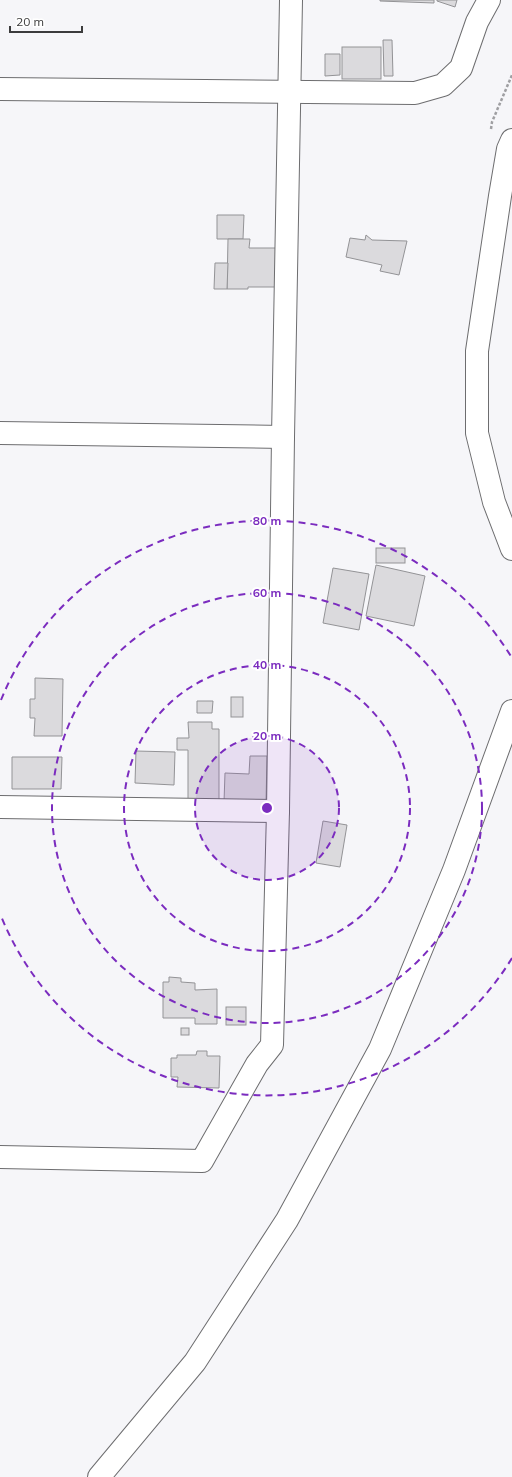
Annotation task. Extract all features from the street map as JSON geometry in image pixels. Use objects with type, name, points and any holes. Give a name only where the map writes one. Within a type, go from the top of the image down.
[{"type":"street","points":[[0,1157],[202,1161],[257,1064],[272,1045],[278,811],[291,0]]},
{"type":"street","points":[[472,0],[471,6],[477,22]]},
{"type":"street","points":[[0,89],[415,93],[443,85],[461,68],[477,22],[489,0]]},
{"type":"street","points":[[512,140],[508,149],[500,196],[477,351],[477,433],[494,502],[512,550]]},
{"type":"street","points":[[0,433],[283,437]]},
{"type":"street","points":[[99,1477],[195,1362],[287,1220],[380,1048],[454,870],[512,711]]},
{"type":"street","points":[[0,807],[278,811]]},
{"type":"building","points":[[434,0],[434,3],[380,1]]},
{"type":"building","points":[[437,0],[457,0],[455,7]]},
{"type":"building","points":[[383,40],[392,40],[393,76],[384,76]]},
{"type":"building","points":[[342,47],[381,47],[381,79],[342,79]]},
{"type":"building","points":[[325,54],[340,54],[340,75],[325,76]]},
{"type":"building","points":[[217,215],[244,215],[243,239],[217,239]]},
{"type":"building","points":[[366,235],[372,240],[407,241],[399,275],[380,271],[382,265],[346,257],[350,238],[365,240]]},
{"type":"building","points":[[228,239],[250,239],[249,248],[277,248],[275,287],[227,289]]},
{"type":"building","points":[[215,263],[228,263],[227,289],[214,289]]},
{"type":"building","points":[[376,548],[405,548],[405,563],[376,563]]},
{"type":"building","points":[[376,565],[425,576],[414,626],[366,616]]},
{"type":"building","points":[[333,568],[369,574],[359,630],[323,623]]},
{"type":"building","points":[[35,678],[63,679],[62,736],[34,736],[35,718],[30,718],[30,699],[35,699]]},
{"type":"building","points":[[231,697],[243,697],[243,717],[231,717]]},
{"type":"building","points":[[197,701],[213,701],[212,713],[197,713]]},
{"type":"building","points":[[188,722],[212,722],[212,729],[219,729],[219,800],[188,801],[188,750],[177,750],[177,738],[189,738]]},
{"type":"building","points":[[136,751],[175,752],[174,785],[135,783]]},
{"type":"building","points":[[250,756],[267,756],[266,803],[224,802],[225,773],[249,774]]},
{"type":"building","points":[[12,757],[62,757],[61,789],[12,789]]},
{"type":"building","points":[[323,821],[347,825],[340,867],[316,863]]},
{"type":"building","points":[[169,977],[181,978],[181,982],[195,983],[195,990],[217,989],[217,1024],[195,1024],[195,1018],[163,1018],[163,982],[169,982]]},
{"type":"building","points":[[226,1007],[246,1007],[246,1025],[226,1025]]},
{"type":"building","points":[[181,1028],[189,1028],[189,1035],[181,1035]]},
{"type":"building","points":[[197,1051],[207,1051],[207,1056],[220,1056],[219,1088],[177,1087],[178,1077],[171,1077],[171,1058],[177,1058],[177,1055],[196,1055]]}]
